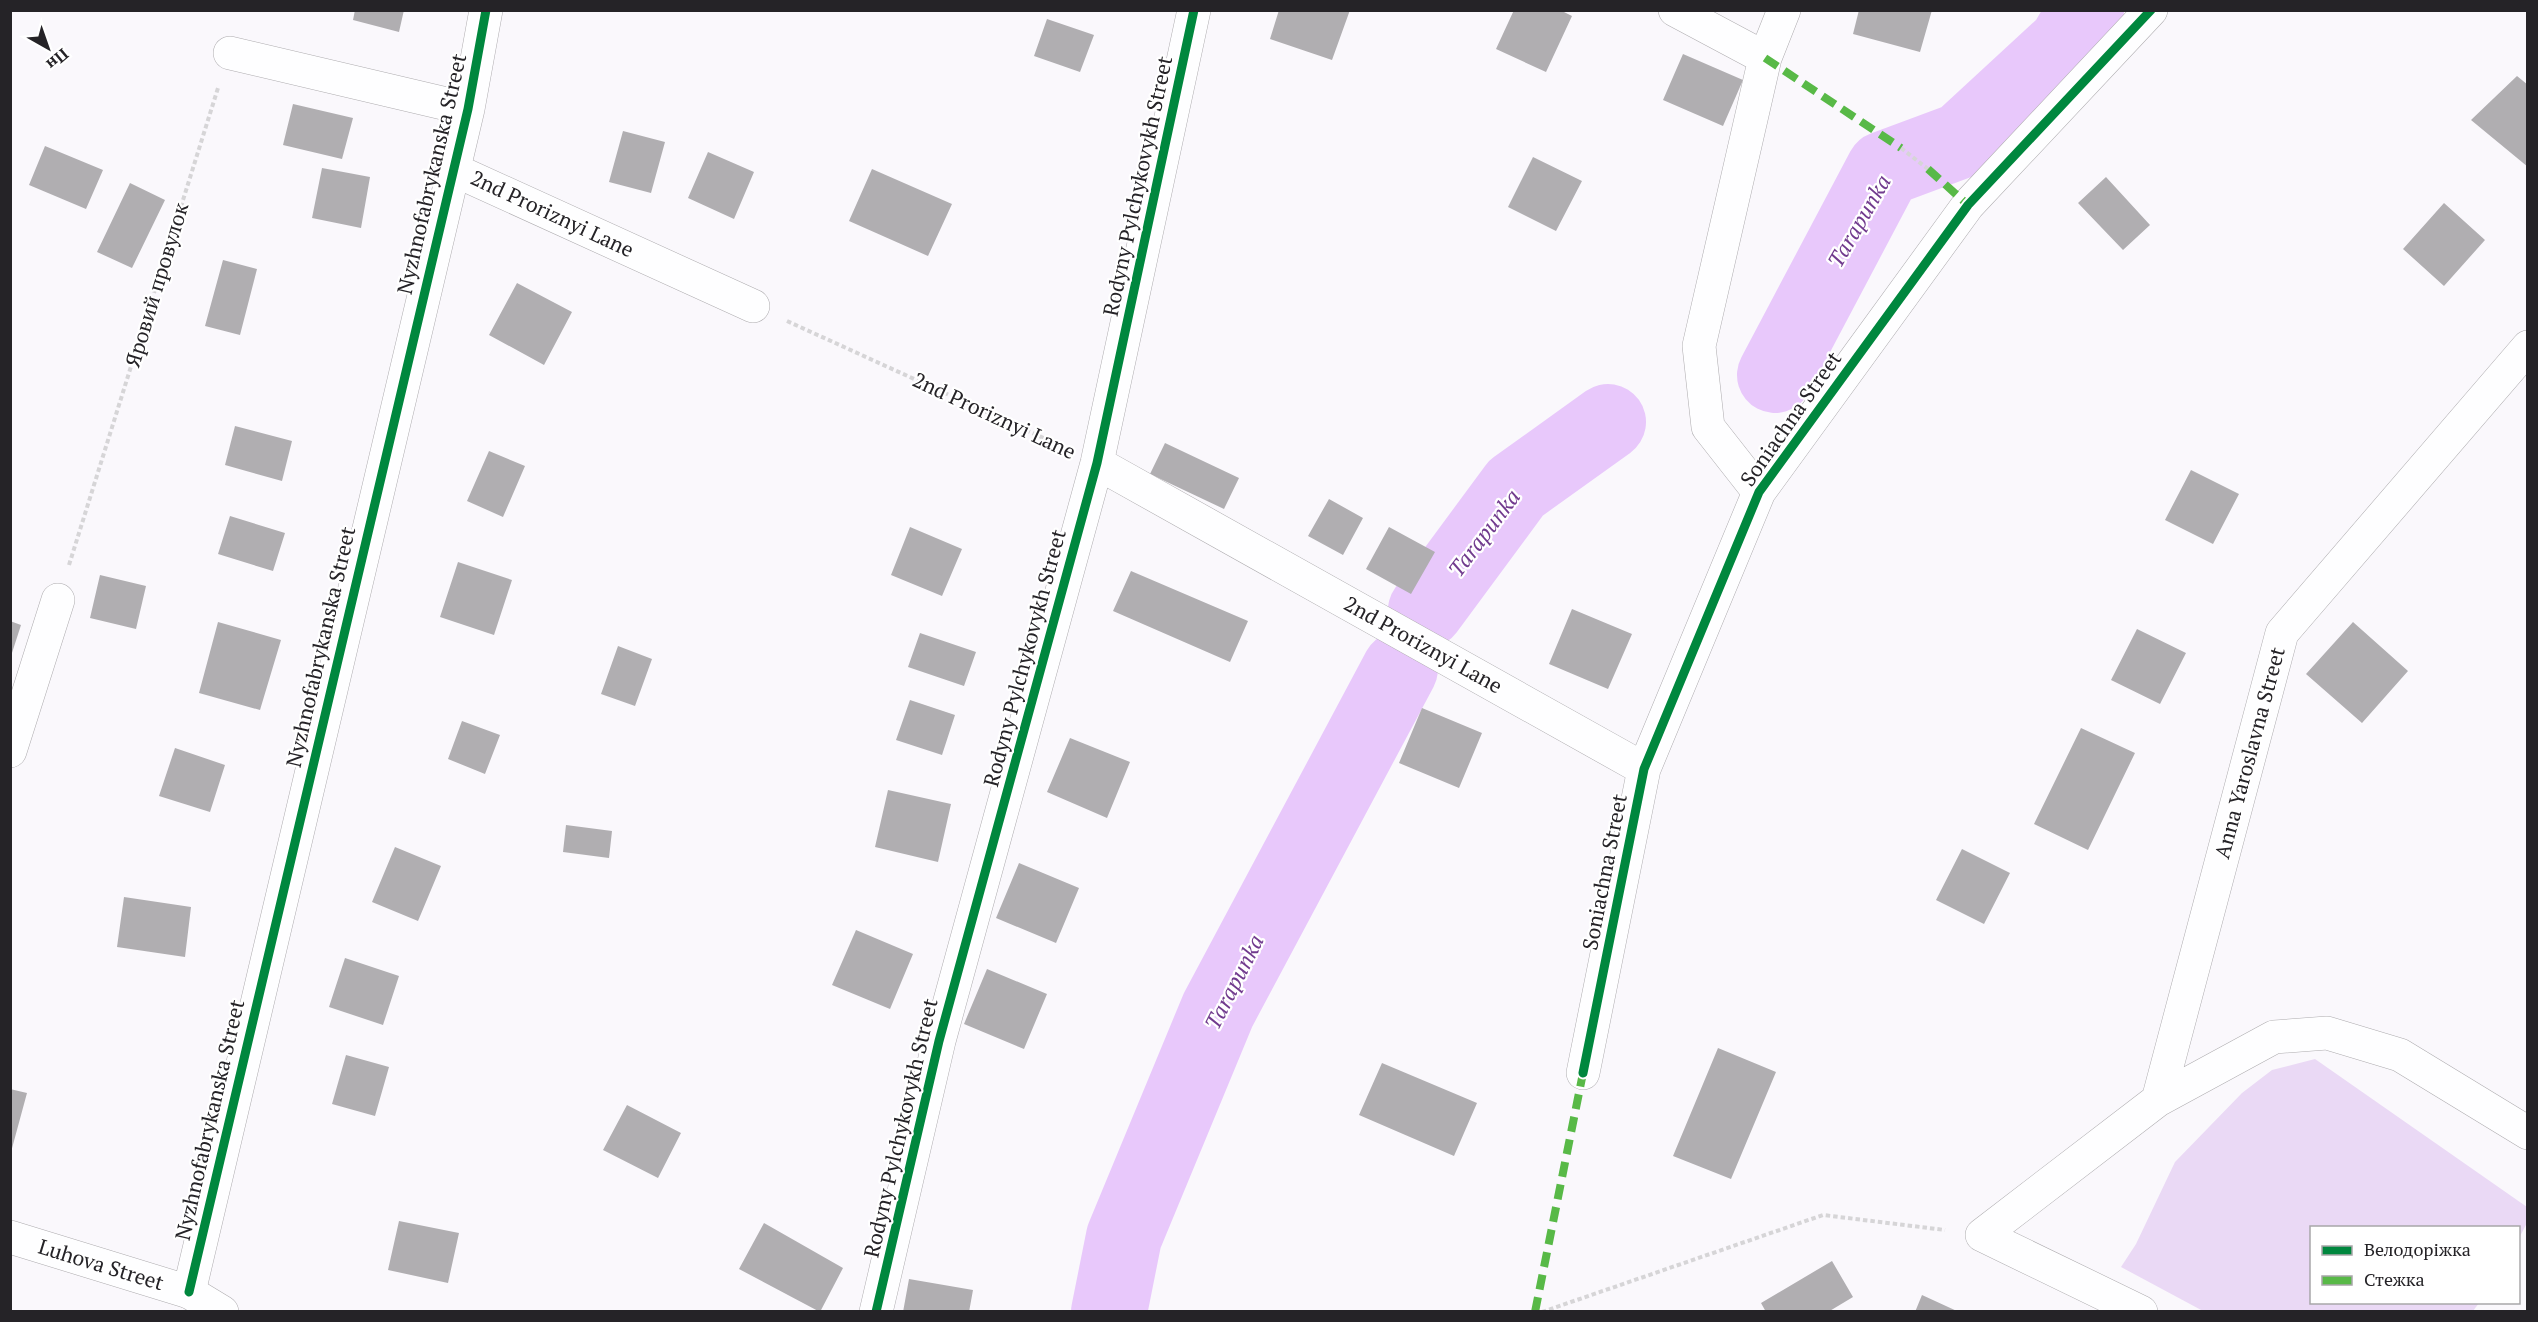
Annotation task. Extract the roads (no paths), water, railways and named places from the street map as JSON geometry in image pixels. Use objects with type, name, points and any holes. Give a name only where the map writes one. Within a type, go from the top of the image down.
[{"type":"street","name":"Nyzhnofabrykanska Street","points":[[189,1292],[452,169],[468,109],[486,10]]},
{"type":"street","name":"Rodyny Pylchykovykh Street","points":[[876,1311],[939,1041],[1097,463],[1194,10]]},
{"type":"street","points":[[1675,10],[1765,58]]},
{"type":"street","name":"Soniachna Street","points":[[1759,492],[1708,427],[1699,346],[1765,58],[1784,10]]},
{"type":"street","name":"Soniachna Street","points":[[1583,1073],[1644,769],[1759,492],[1968,204],[2151,10]]},
{"type":"street","points":[[230,53],[468,109]]},
{"type":"street","name":"2nd Proriznyi Lane","points":[[452,169],[753,306]]},
{"type":"street","name":"Anna Yaroslavna Street","points":[[2158,1100],[2282,633],[2528,346]]},
{"type":"street","name":"2nd Proriznyi Lane","points":[[1097,463],[1644,769]]},
{"type":"street","points":[[10,751],[58,600]]},
{"type":"street","points":[[2141,1311],[1982,1235],[2158,1100],[2274,1037],[2327,1033],[2400,1055],[2528,1133]]},
{"type":"street","name":"Luhova Street","points":[[10,1237],[189,1292],[222,1311]]},
{"type":"waterway","name":"Tarapunka","points":[[1775,375],[1884,169],[1962,140],[2066,44],[2086,10]]},
{"type":"waterway","name":"Tarapunka","points":[[1426,610],[1516,488],[1608,422]]},
{"type":"waterway","name":"Tarapunka","points":[[1109,1312],[1124,1237],[1218,1010],[1400,669]]}]
